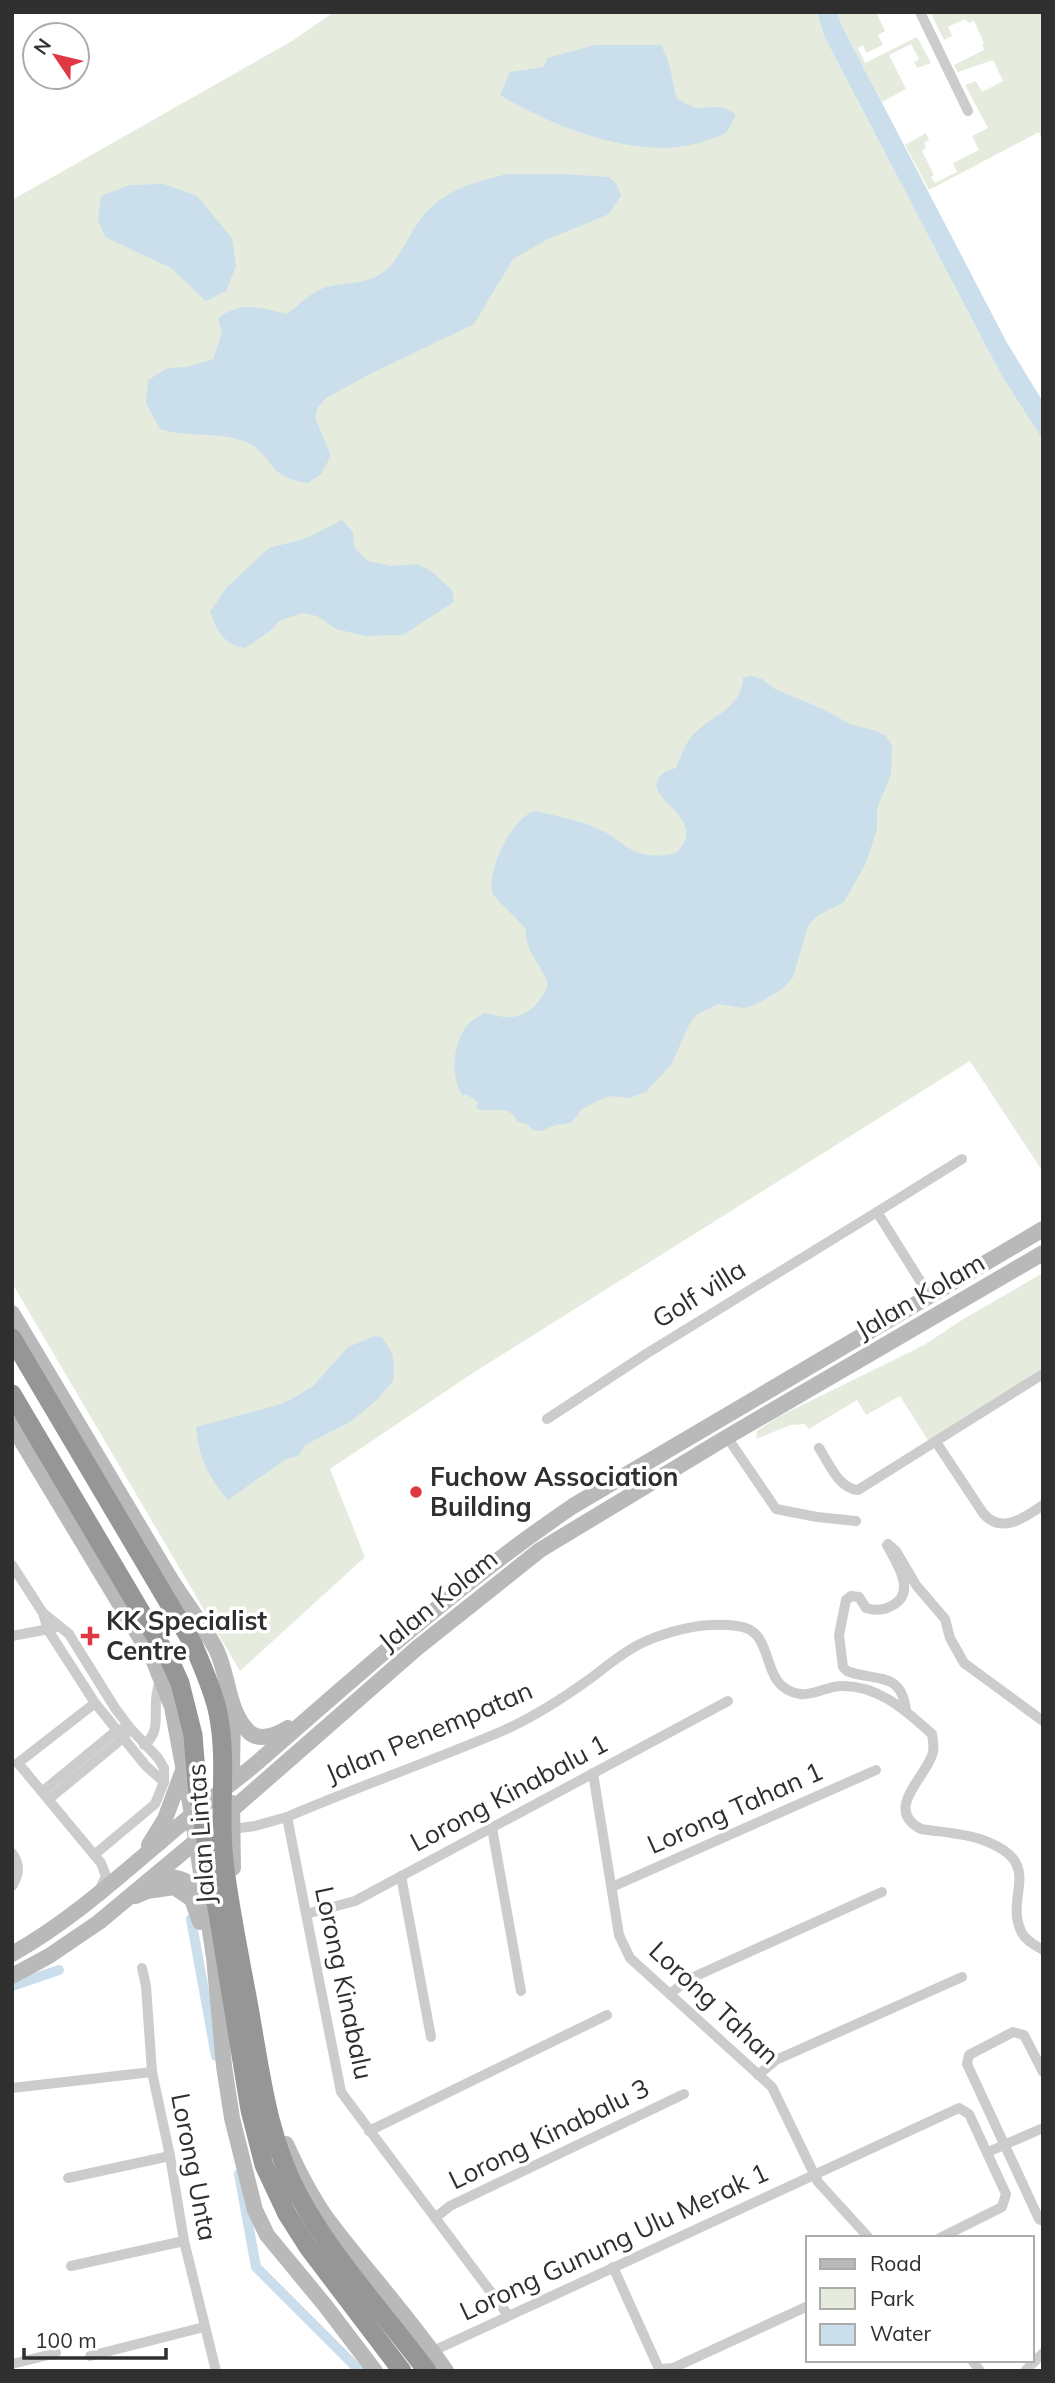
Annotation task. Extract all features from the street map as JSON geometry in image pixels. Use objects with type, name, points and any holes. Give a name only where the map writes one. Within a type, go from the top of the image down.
[{"type":"highway","name":"Jalan Lintas","points":[[12,1338],[192,1644],[208,1680],[218,1713],[223,1759],[224,1858],[232,1915],[266,2107],[284,2165],[298,2194],[329,2243],[427,2371]]},
{"type":"highway","name":"Jalan Lintas","points":[[12,1394],[158,1637],[180,1683],[193,1735],[197,1786],[250,2110],[264,2165],[287,2214],[308,2247],[402,2371]]},
{"type":"main road","name":"Jalan Kolam","points":[[12,1954],[49,1932],[232,1783],[404,1634],[540,1528],[1043,1229]]},
{"type":"main road","name":"Jalan Kolam","points":[[12,1976],[49,1956],[99,1922],[417,1648],[540,1550],[727,1437],[1043,1253]]},
{"type":"main road","points":[[12,1313],[179,1593],[216,1650],[226,1675],[233,1707],[251,1735],[259,1737],[281,1733],[310,1714]]},
{"type":"main road","points":[[862,1336],[868,1344],[885,1345]]},
{"type":"main road","name":"Jalan Lintas","points":[[12,1424],[153,1659],[172,1707],[214,1957],[224,2066],[240,2155],[255,2210],[268,2235],[375,2371]]},
{"type":"main road","name":"Jalan Lintas","points":[[233,1707],[233,1870],[279,2130],[300,2175],[333,2227],[433,2351],[446,2371]]},
{"type":"main road","points":[[176,1727],[190,1759],[196,1764],[204,1765],[213,1759],[232,1725]]},
{"type":"main road","points":[[268,1752],[267,1760],[271,1763],[302,1748]]},
{"type":"main road","points":[[141,1857],[165,1819],[182,1771]]},
{"type":"main road","points":[[155,1876],[172,1876],[187,1881],[204,1899]]},
{"type":"main road","points":[[124,1901],[164,1887],[174,1887],[192,1899],[201,1928],[224,2066]]},
{"type":"main road","points":[[299,2274],[292,2240],[302,2226],[316,2224],[324,2227],[350,2247]]},
{"type":"street","points":[[920,12],[968,111]]},
{"type":"street","name":"Golf villa","points":[[547,1419],[646,1354],[961,1159]]},
{"type":"street","points":[[877,1212],[929,1295]]},
{"type":"street","points":[[818,1448],[841,1483],[850,1489],[858,1490],[1043,1374]]},
{"type":"street","points":[[727,1437],[776,1509],[856,1521]]},
{"type":"street","points":[[936,1442],[983,1513],[991,1520],[998,1524],[1012,1523],[1043,1505]]},
{"type":"street","points":[[906,1711],[905,1698],[900,1688],[893,1683],[847,1671],[843,1667],[839,1640],[839,1629],[848,1598],[856,1595],[866,1608],[880,1610],[897,1604],[904,1594],[904,1583],[888,1544],[896,1550],[916,1585],[945,1619],[950,1638],[964,1663],[1043,1721]]},
{"type":"street","points":[[12,1564],[43,1613],[48,1630],[95,1703],[145,1765],[164,1782]]},
{"type":"street","points":[[43,1613],[69,1634],[115,1708],[164,1768],[161,1795],[155,1804],[94,1855]]},
{"type":"street","points":[[12,1636],[48,1630],[60,1625]]},
{"type":"street","name":"Jalan Penempatan","points":[[232,1829],[287,1817],[500,1732],[537,1714],[643,1643],[698,1626],[740,1626],[754,1631],[763,1643],[772,1674],[778,1684],[800,1694],[840,1685],[862,1688],[882,1695],[906,1711],[932,1734],[933,1752],[916,1785],[907,1795],[905,1807],[912,1825],[921,1829],[979,1838],[1012,1856],[1019,1875],[1017,1914],[1021,1932],[1032,1944],[1043,1950]]},
{"type":"street","points":[[144,1745],[156,1729],[160,1679]]},
{"type":"street","name":"Lorong Kinabalu 1","points":[[306,1914],[355,1901],[728,1701]]},
{"type":"street","points":[[95,1703],[18,1763],[104,1869],[106,1876],[97,1893]]},
{"type":"street","points":[[46,1795],[130,1728]]},
{"type":"street","name":"Lorong Tahan 1","points":[[612,1887],[876,1770]]},
{"type":"street","name":"Lorong Tahan","points":[[593,1773],[624,1948],[630,1958],[776,2093],[814,2175],[867,2236]]},
{"type":"street","name":"Lorong Kinabalu","points":[[287,1817],[341,2092],[508,2315]]},
{"type":"street","points":[[492,1828],[521,1991]]},
{"type":"street","points":[[12,1853],[19,1866],[18,1878],[12,1886]]},
{"type":"street","points":[[401,1876],[431,2037]]},
{"type":"street","points":[[670,1994],[687,1980],[882,1892]]},
{"type":"street","name":"Lorong Unta","points":[[142,1968],[146,1986],[152,2071],[184,2241],[216,2371]]},
{"type":"street","points":[[758,2075],[776,2060],[962,1977]]},
{"type":"street","points":[[369,2131],[607,2015]]},
{"type":"street","points":[[1043,2072],[1024,2035],[1013,2032],[969,2055],[967,2064],[1039,2219],[1043,2221]]},
{"type":"street","points":[[12,2088],[152,2071]]},
{"type":"street","name":"Lorong Kinabalu 3","points":[[435,2218],[450,2206],[684,2094]]},
{"type":"street","name":"Lorong Gunung Ulu Merak 1","points":[[433,2351],[959,2108],[969,2114],[988,2152]]},
{"type":"street","points":[[944,2236],[1002,2207],[1006,2194],[988,2152],[1043,2128]]},
{"type":"street","points":[[68,2178],[170,2156]]},
{"type":"street","points":[[71,2266],[184,2241]]},
{"type":"street","points":[[613,2267],[659,2370],[673,2368],[806,2306]]},
{"type":"street","points":[[90,2356],[204,2327]]},
{"type":"street","points":[[12,2364],[56,2353]]},
{"type":"street","points":[[1025,2371],[1043,2353]]},
{"type":"green space","points":[[334,12],[817,12],[824,36],[988,350],[1043,440],[1043,1172],[970,1061],[476,1371],[330,1469],[365,1557],[240,1671],[12,1283],[12,200],[292,41]]},
{"type":"green space","points":[[837,12],[876,12],[885,31],[878,35],[883,45],[866,53],[863,45],[858,48],[865,63],[917,37],[931,63],[917,68],[914,62],[919,59],[911,44],[889,55],[906,89],[882,102]]},
{"type":"green space","points":[[930,12],[1043,12],[1043,140],[1039,132],[929,190],[905,145],[926,133],[929,140],[924,143],[926,148],[922,151],[935,183],[957,172],[953,163],[979,150],[972,136],[988,128],[965,85],[976,81],[982,92],[1003,81],[993,60],[958,72],[954,65],[984,50],[984,43],[974,21],[968,23],[965,19],[948,27],[952,36],[944,40]]},
{"type":"green space","points":[[1043,1273],[1043,1370],[929,1442],[900,1396],[866,1415],[857,1400],[809,1429],[805,1424],[791,1425],[756,1439],[757,1431],[778,1417],[924,1345]]},
{"type":"water","points":[[817,12],[837,12],[1006,341],[1043,402],[1043,440],[988,350],[824,36]]},
{"type":"water","points":[[595,45],[661,45],[677,99],[695,108],[722,107],[736,114],[730,127],[720,136],[685,146],[659,148],[631,145],[574,130],[500,95],[510,72],[544,67],[547,58]]},
{"type":"water","points":[[508,174],[609,177],[616,183],[621,195],[609,214],[546,240],[513,259],[474,324],[326,398],[318,407],[315,417],[331,456],[321,474],[308,483],[294,480],[277,471],[258,450],[246,442],[160,429],[146,403],[148,380],[168,368],[187,367],[213,359],[222,333],[218,319],[226,313],[250,307],[286,314],[321,289],[379,275],[399,254],[417,224],[435,204],[469,185]]},
{"type":"water","points":[[164,184],[197,196],[232,238],[236,266],[226,291],[206,301],[171,268],[105,237],[98,220],[101,196],[130,185]]},
{"type":"water","points":[[342,520],[353,532],[354,547],[368,561],[392,566],[417,564],[431,571],[452,590],[454,602],[403,635],[365,636],[336,629],[317,616],[302,613],[279,621],[270,631],[245,648],[227,640],[219,631],[210,612],[226,588],[269,548],[307,538]]},
{"type":"water","points":[[751,676],[850,724],[876,731],[886,736],[892,745],[891,775],[877,808],[877,829],[866,863],[844,902],[817,916],[808,926],[793,977],[784,988],[755,1005],[743,1008],[718,1004],[696,1015],[671,1065],[646,1092],[629,1098],[611,1096],[602,1099],[582,1109],[571,1123],[540,1131],[534,1130],[528,1124],[517,1122],[510,1112],[476,1108],[478,1102],[466,1094],[463,1096],[456,1078],[455,1058],[464,1029],[484,1013],[514,1017],[527,1012],[541,998],[548,985],[528,945],[526,930],[493,894],[493,873],[509,834],[526,815],[535,811],[589,825],[637,852],[648,855],[676,853],[685,841],[686,830],[682,820],[660,795],[656,787],[658,779],[676,768],[685,746],[694,734],[736,700],[743,678]]},
{"type":"water","points":[[375,1336],[382,1337],[392,1353],[394,1366],[393,1381],[377,1400],[350,1422],[305,1445],[298,1456],[286,1459],[228,1500],[215,1484],[206,1466],[199,1448],[196,1427],[281,1404],[297,1396],[314,1385],[348,1347]]},
{"type":"waterway","points":[[191,1919],[216,2056]]},
{"type":"waterway","points":[[12,1986],[59,1970]]},
{"type":"waterway","points":[[239,2174],[256,2267],[360,2371]]},
{"type":"place","name":"Fuchow Association Building","points":[[416,1492]]},
{"type":"place","name":"KK Specialist Centre","points":[[90,1636]]}]
